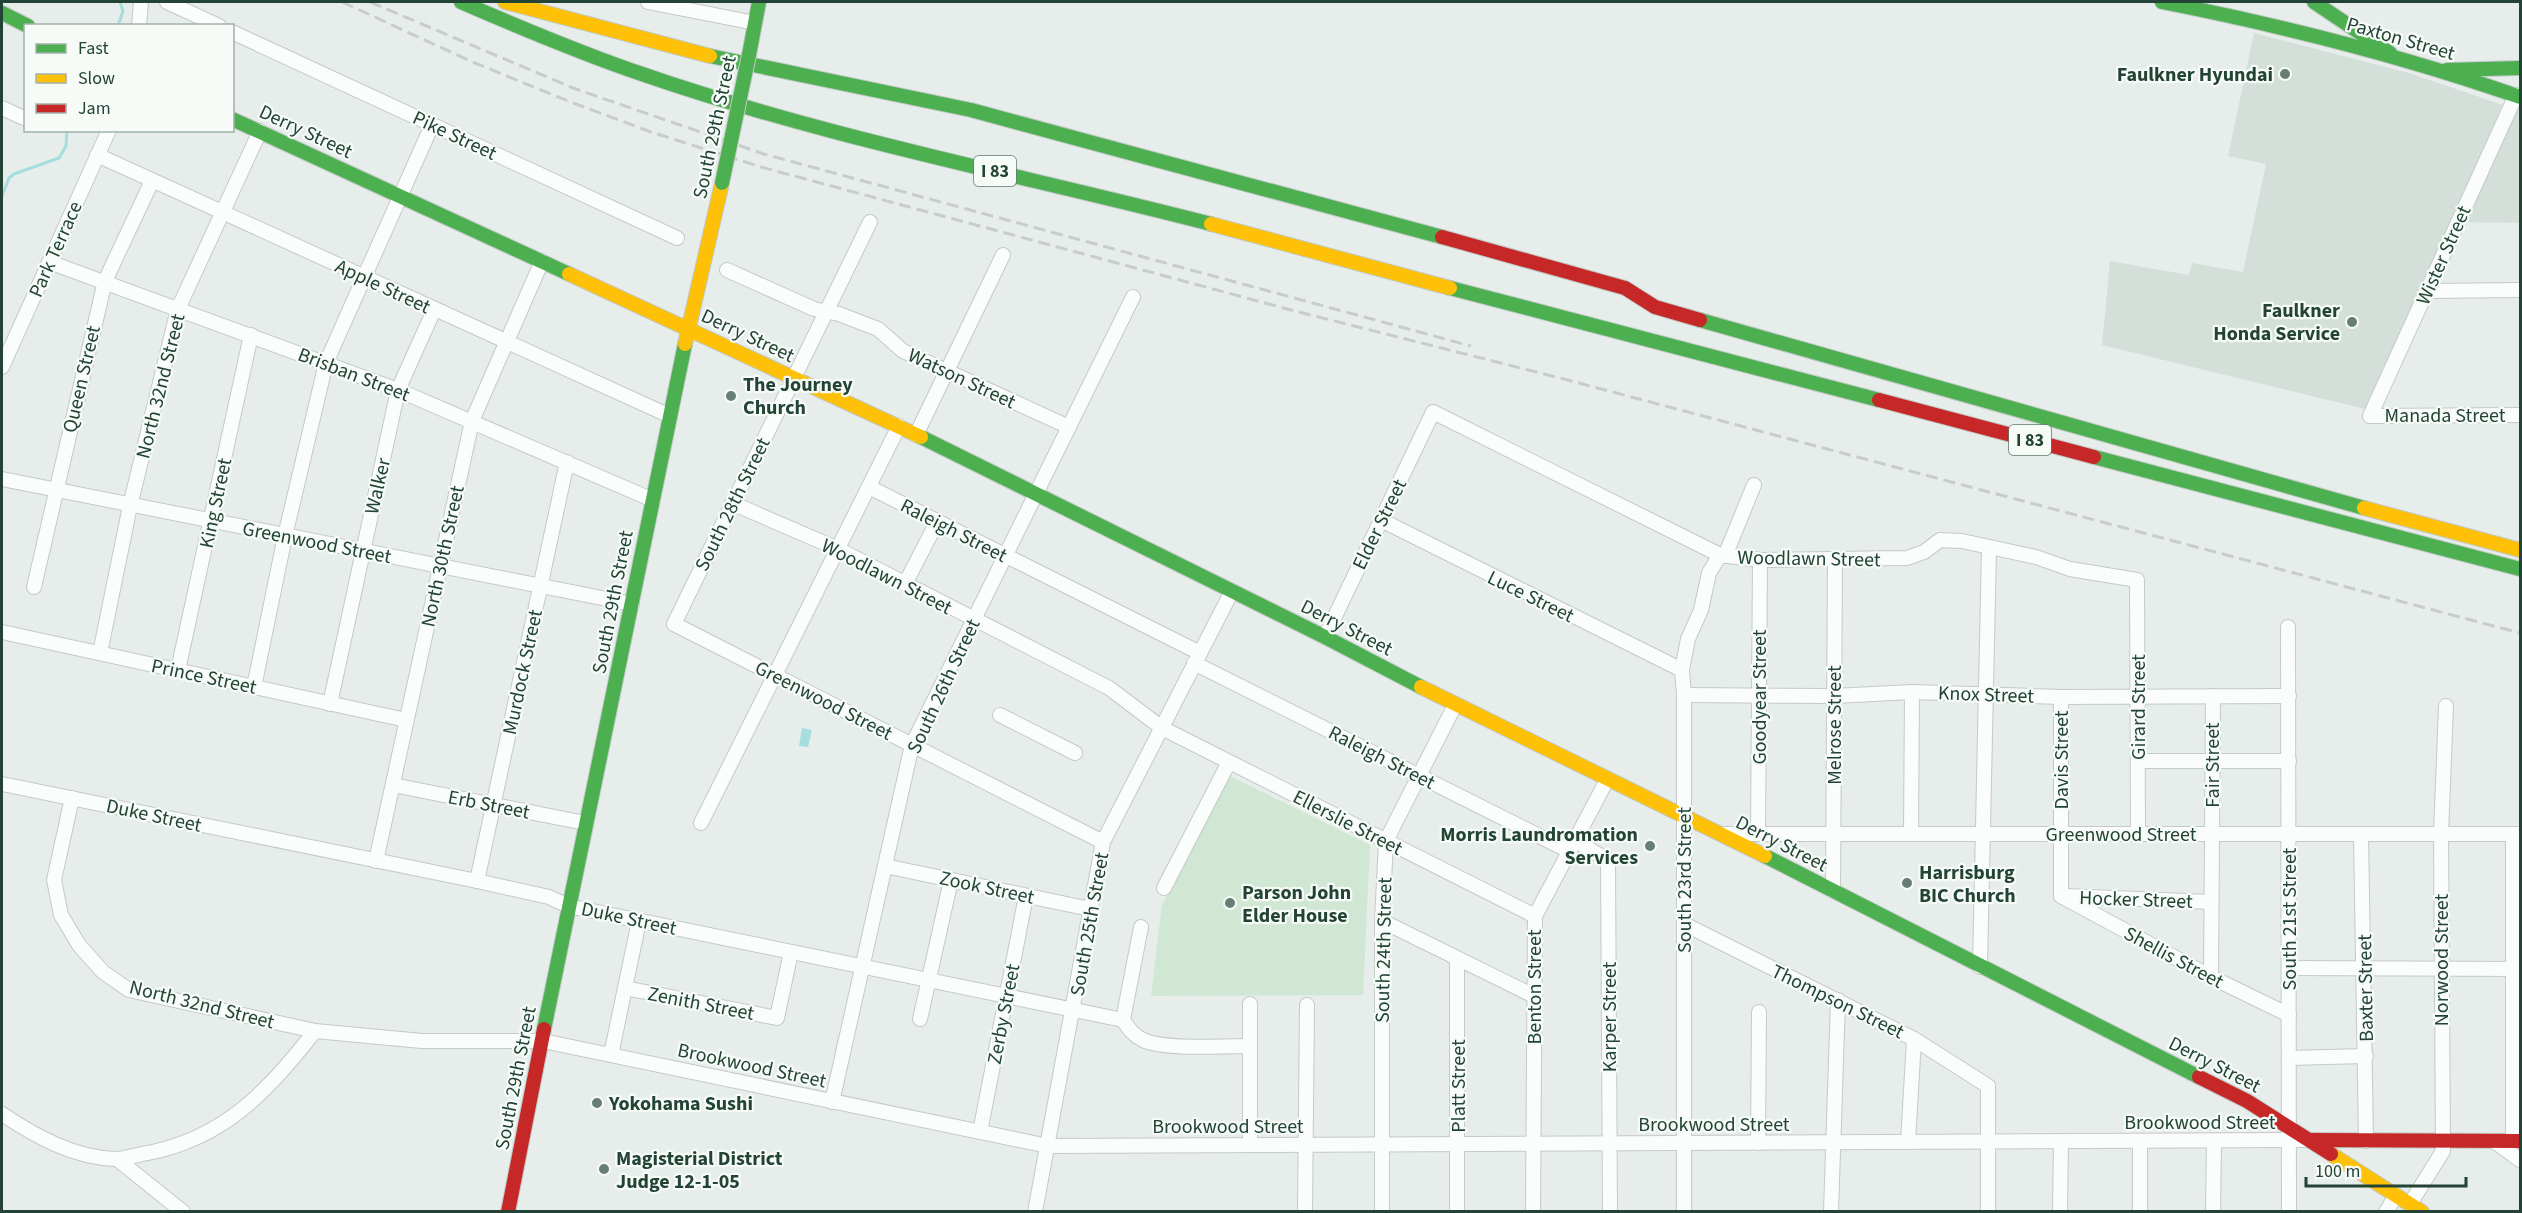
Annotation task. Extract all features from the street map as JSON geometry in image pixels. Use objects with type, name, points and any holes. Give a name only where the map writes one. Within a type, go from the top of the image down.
[{"type":"main road","name":"I 83","points":[[461,2],[504,22],[592,56],[672,83],[795,119],[968,165],[1134,203],[1539,312],[2520,569]]},
{"type":"main road","name":"I 83","points":[[506,2],[724,60],[971,110],[1548,265],[1625,288],[1655,307],[2054,419],[2280,486],[2520,550]]},
{"type":"main road","points":[[521,2],[537,12]]},
{"type":"main road","name":"South 29th Street","points":[[508,1212],[585,823],[759,2]]},
{"type":"main road","name":"Paxton Street","points":[[2162,2],[2253,20],[2390,53],[2518,96]]},
{"type":"main road","points":[[2314,2],[2390,53]]},
{"type":"main road","points":[[2,13],[24,24]]},
{"type":"main road","points":[[2446,70],[2520,68]]},
{"type":"main road","name":"Derry Street","points":[[234,120],[899,426],[1325,637],[1455,705],[1684,818],[1722,834],[2247,1101],[2289,1134],[2310,1140],[2416,1208]]},
{"type":"main road","points":[[2310,1140],[2517,1141]]},
{"type":"street","points":[[139,24],[141,2]]},
{"type":"street","points":[[167,2],[215,24]]},
{"type":"street","points":[[648,2],[679,5],[755,23]]},
{"type":"street","name":"Pike Street","points":[[234,33],[677,238]]},
{"type":"street","name":"Wister Street","points":[[2370,416],[2518,96]]},
{"type":"street","points":[[2,108],[24,118]]},
{"type":"street","points":[[254,687],[285,536],[326,363],[402,197],[432,125]]},
{"type":"street","name":"North 32nd Street","points":[[100,653],[130,506],[178,309],[260,131]]},
{"type":"street","name":"Park Terrace","points":[[2,367],[108,132]]},
{"type":"street","name":"Apple Street","points":[[97,155],[670,416]]},
{"type":"street","name":"Queen Street","points":[[34,586],[105,281],[152,181]]},
{"type":"street","name":"South 28th Street","points":[[674,624],[870,222]]},
{"type":"street","points":[[916,435],[1003,255]]},
{"type":"street","name":"North 30th Street","points":[[376,861],[472,421],[542,261]]},
{"type":"street","name":"Brisban Street","points":[[49,262],[398,390],[653,500]]},
{"type":"street","name":"Watson Street","points":[[727,270],[814,309],[827,311],[878,329],[903,351],[1069,426]]},
{"type":"street","points":[[2427,291],[2520,290]]},
{"type":"street","name":"South 26th Street","points":[[831,1102],[912,745],[1133,297]]},
{"type":"street","name":"Walker","points":[[330,704],[398,390],[434,310]]},
{"type":"street","name":"King Street","points":[[178,670],[251,335]]},
{"type":"street","name":"Woodlawn Street","points":[[1433,412],[1723,556],[1760,560],[1907,558],[1924,552],[1940,540],[1962,541],[2036,557],[2070,569],[2137,580]]},
{"type":"street","name":"Elder Street","points":[[1325,637],[1433,412]]},
{"type":"street","name":"Manada Street","points":[[2370,416],[2520,415]]},
{"type":"street","points":[[701,823],[899,426]]},
{"type":"street","name":"Murdock Street","points":[[477,881],[567,462]]},
{"type":"street","name":"Greenwood Street","points":[[2,479],[632,604]]},
{"type":"street","name":"South 23rd Street","points":[[1684,1212],[1684,696],[1682,670],[1688,639],[1701,610],[1709,573],[1723,556],[1755,485]]},
{"type":"street","name":"Raleigh Street","points":[[869,488],[1005,556],[1419,776],[1572,846]]},
{"type":"street","name":"Woodlawn Street","points":[[732,503],[838,549],[1109,688],[1162,728]]},
{"type":"street","name":"Luce Street","points":[[1381,519],[1682,670]]},
{"type":"street","points":[[905,584],[937,522]]},
{"type":"street","points":[[1980,967],[1981,834],[1989,548]]},
{"type":"street","name":"Melrose Street","points":[[1833,891],[1835,559]]},
{"type":"street","name":"Goodyear Street","points":[[1758,834],[1760,560]]},
{"type":"street","name":"Girard Street","points":[[2137,580],[2138,834]]},
{"type":"street","name":"South 25th Street","points":[[1035,1212],[1074,1011],[1103,842],[1232,591]]},
{"type":"street","name":"Greenwood Street","points":[[674,624],[1103,842]]},
{"type":"street","name":"South 21st Street","points":[[2288,627],[2289,1212]]},
{"type":"street","name":"Prince Street","points":[[2,632],[406,720]]},
{"type":"street","points":[[1911,834],[1912,692]]},
{"type":"street","name":"Knox Street","points":[[1684,696],[1834,696],[1912,692],[2061,697],[2289,696]]},
{"type":"street","name":"Fair Street","points":[[2211,977],[2213,696]]},
{"type":"street","name":"Davis Street","points":[[2061,697],[2061,896]]},
{"type":"street","name":"South 24th Street","points":[[1382,1212],[1382,921],[1386,841],[1455,705]]},
{"type":"street","name":"Norwood Street","points":[[2416,1208],[2443,1151],[2440,969],[2441,834],[2446,706]]},
{"type":"street","points":[[1000,715],[1075,753]]},
{"type":"street","name":"Ellerslie Street","points":[[1162,728],[1534,916]]},
{"type":"street","points":[[2138,761],[2289,761]]},
{"type":"street","points":[[1164,888],[1229,762]]},
{"type":"street","name":"Benton Street","points":[[1533,1212],[1534,916],[1607,780]]},
{"type":"street","name":"Duke Street","points":[[2,784],[477,881],[549,897],[568,906],[1123,1020]]},
{"type":"street","name":"Erb Street","points":[[393,785],[585,823]]},
{"type":"street","name":"North 32nd Street","points":[[72,798],[54,880],[61,915],[79,945],[103,972],[129,990],[315,1031]]},
{"type":"street","name":"Greenwood Street","points":[[1722,834],[2517,834]]},
{"type":"street","name":"Baxter Street","points":[[2361,834],[2366,1141]]},
{"type":"street","points":[[2517,834],[2517,1141]]},
{"type":"street","name":"Karper Street","points":[[1572,846],[1608,860],[1610,1212]]},
{"type":"street","name":"Zook Street","points":[[885,866],[1090,909]]},
{"type":"street","points":[[920,1019],[951,880]]},
{"type":"street","name":"Zerby Street","points":[[980,1132],[1026,896]]},
{"type":"street","name":"Hocker Street","points":[[2061,896],[2211,902]]},
{"type":"street","name":"Shellis Street","points":[[2061,896],[2211,977],[2289,1015]]},
{"type":"street","points":[[611,1055],[639,921]]},
{"type":"street","points":[[1382,921],[1534,996]]},
{"type":"street","name":"Thompson Street","points":[[1684,924],[1914,1039],[1988,1086],[1988,1142]]},
{"type":"street","points":[[1141,927],[1123,1020],[1132,1032],[1145,1041],[1154,1043],[1250,1046]]},
{"type":"street","name":"Zenith Street","points":[[625,988],[777,1018],[791,952]]},
{"type":"street","name":"Platt Street","points":[[1457,960],[1457,1212]]},
{"type":"street","points":[[2289,968],[2516,969]]},
{"type":"street","points":[[1831,1212],[1838,1000]]},
{"type":"street","points":[[1250,1004],[1250,1145]]},
{"type":"street","points":[[1305,1212],[1307,1005]]},
{"type":"street","points":[[1758,1012],[1758,1143]]},
{"type":"street","points":[[2,1114],[32,1134],[73,1151],[117,1159],[166,1149],[203,1134],[238,1113],[262,1094],[315,1031]]},
{"type":"street","name":"Brookwood Street","points":[[315,1031],[422,1041],[543,1041],[1048,1146],[2214,1141],[2289,1134]]},
{"type":"street","points":[[1908,1142],[1914,1039]]},
{"type":"street","points":[[2289,1058],[2366,1056]]},
{"type":"street","points":[[2140,1141],[2140,1212]]},
{"type":"street","points":[[2213,1212],[2214,1141]]},
{"type":"street","points":[[2494,1141],[2520,1160]]},
{"type":"street","points":[[1988,1142],[1988,1212]]},
{"type":"street","points":[[2060,1211],[2061,1142]]},
{"type":"street","points":[[117,1159],[183,1212]]},
{"type":"street","points":[[2385,1212],[2396,1195]]},
{"type":"shaded area","points":[[2254,33],[2409,73],[2520,111],[2520,223],[2451,222],[2369,410],[2102,345],[2110,261],[2189,275],[2192,263],[2243,272],[2266,164],[2228,156]]},
{"type":"green space","points":[[1228,775],[1370,845],[1363,995],[1151,996],[1162,905]]},
{"type":"water","points":[[802,728],[812,730],[808,747],[799,746]]},
{"type":"waterway","points":[[119,24],[123,11],[120,2]]},
{"type":"waterway","points":[[2,196],[9,178],[14,174],[59,158],[66,146],[67,132]]},
{"type":"railway","points":[[342,2],[475,63],[568,101],[651,132],[761,167],[1291,310],[1560,378],[2520,633]]},
{"type":"railway","points":[[370,2],[573,88],[764,154],[1471,346]]},
{"type":"traffic: fast","points":[[461,2],[596,58],[782,118],[1211,224]]},
{"type":"traffic: fast","points":[[749,55],[759,2]]},
{"type":"traffic: fast","points":[[2162,2],[2343,43],[2432,68],[2520,97]]},
{"type":"traffic: fast","points":[[2314,2],[2390,53]]},
{"type":"traffic: fast","points":[[2,13],[24,24]]},
{"type":"traffic: fast","points":[[722,183],[749,55]]},
{"type":"traffic: fast","points":[[710,56],[971,110],[1442,237]]},
{"type":"traffic: fast","points":[[2447,70],[2520,68]]},
{"type":"traffic: fast","points":[[234,120],[569,274]]},
{"type":"traffic: fast","points":[[1450,288],[1879,400]]},
{"type":"traffic: fast","points":[[1700,320],[2364,508]]},
{"type":"traffic: fast","points":[[544,1029],[685,344]]},
{"type":"traffic: fast","points":[[921,437],[1421,687]]},
{"type":"traffic: fast","points":[[2094,457],[2520,569]]},
{"type":"traffic: fast","points":[[1765,856],[2199,1077]]},
{"type":"traffic: slow","points":[[505,2],[710,56]]},
{"type":"traffic: slow","points":[[685,344],[722,183]]},
{"type":"traffic: slow","points":[[1211,224],[1450,288]]},
{"type":"traffic: slow","points":[[569,274],[921,437]]},
{"type":"traffic: slow","points":[[2364,508],[2520,550]]},
{"type":"traffic: slow","points":[[1421,687],[1765,856]]},
{"type":"traffic: slow","points":[[2331,1154],[2422,1212]]},
{"type":"traffic: jam","points":[[1442,237],[1625,288],[1655,307],[1700,320]]},
{"type":"traffic: jam","points":[[1879,400],[2094,457]]},
{"type":"traffic: jam","points":[[508,1212],[544,1029]]},
{"type":"traffic: jam","points":[[2199,1077],[2247,1101],[2331,1154]]},
{"type":"traffic: jam","points":[[2310,1140],[2520,1141]]},
{"type":"place","name":"Faulkner Hyundai","points":[[2285,74]]},
{"type":"place","name":"Faulkner Honda Service","points":[[2352,322]]},
{"type":"place","name":"The Journey Church","points":[[731,396]]},
{"type":"place","name":"Morris Laundromation Services","points":[[1650,846]]},
{"type":"place","name":"Harrisburg BIC Church","points":[[1907,883]]},
{"type":"place","name":"Parson John Elder House","points":[[1230,903]]},
{"type":"place","name":"Yokohama Sushi","points":[[597,1103]]},
{"type":"place","name":"Magisterial District Judge 12-1-05","points":[[604,1169]]}]
